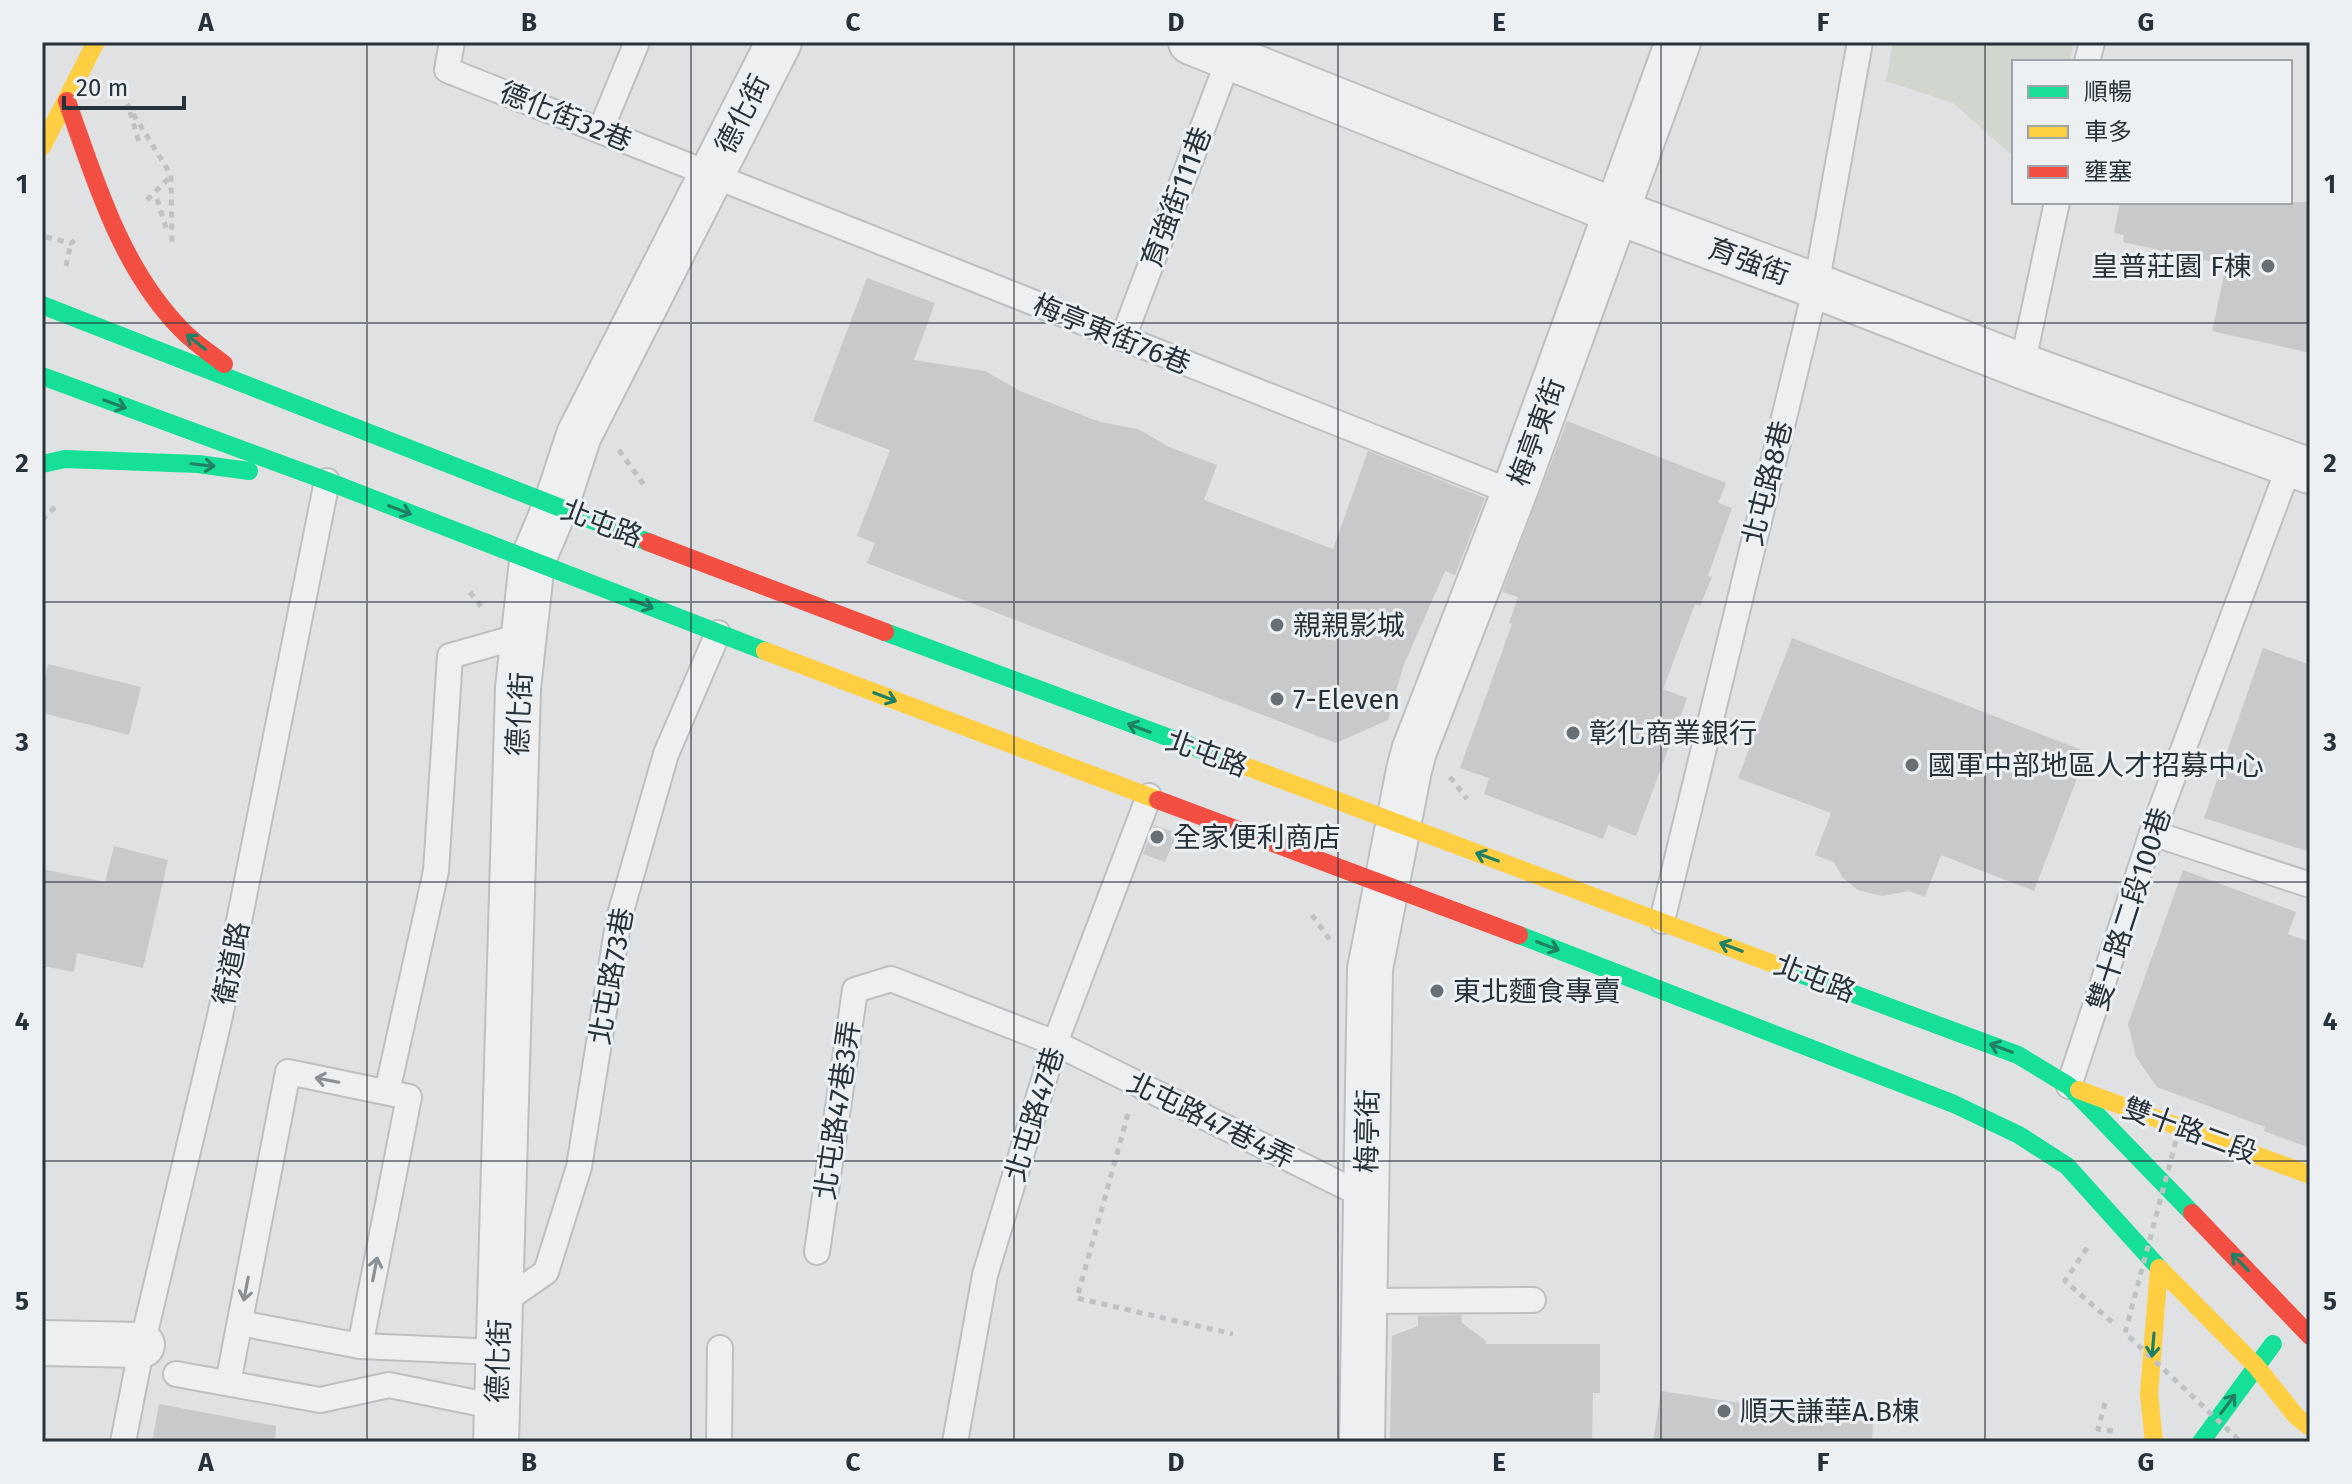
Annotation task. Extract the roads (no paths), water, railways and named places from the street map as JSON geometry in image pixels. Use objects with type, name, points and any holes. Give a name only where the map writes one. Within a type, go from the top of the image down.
[{"type":"main road","points":[[42,147],[96,42]]},
{"type":"main road","points":[[67,101],[112,222],[141,281],[178,327],[257,391]]},
{"type":"main road","name":"北屯路","points":[[42,305],[257,391],[1140,729],[2018,1055],[2069,1086],[2310,1336]]},
{"type":"main road","points":[[42,376],[327,481],[718,633],[1387,884],[1954,1104],[2019,1135],[2067,1166],[2159,1268],[2256,1366],[2296,1416],[2310,1427]]},
{"type":"main road","points":[[42,464],[65,459],[198,464],[327,481]]},
{"type":"main road","name":"雙十路二段","points":[[2069,1086],[2310,1175]]},
{"type":"main road","points":[[2154,1442],[2149,1394],[2159,1268]]},
{"type":"main road","points":[[2201,1442],[2256,1366],[2294,1318],[2310,1304]]},
{"type":"street","name":"德化街","points":[[497,1424],[518,688],[532,562],[556,505],[579,435],[779,42]]},
{"type":"street","name":"梅亭東街","points":[[1398,823],[1414,751],[1514,493],[1678,42]]},
{"type":"street","name":"育強街","points":[[1219,47],[1615,211],[2022,366],[2300,467]]},
{"type":"street","name":"梅亭街","points":[[1362,1442],[1370,969],[1398,823]]},
{"type":"street","points":[[42,1343],[142,1345]]},
{"type":"lane","name":"德化街32巷","points":[[452,42],[447,70],[710,175]]},
{"type":"lane","points":[[601,129],[637,42]]},
{"type":"lane","name":"北屯路8巷","points":[[1662,921],[1816,286],[1860,42]]},
{"type":"lane","name":"育強街111巷","points":[[1123,338],[1219,47]]},
{"type":"lane","name":"梅亭東街76巷","points":[[710,175],[1514,493]]},
{"type":"lane","points":[[2022,366],[2057,204]]},
{"type":"lane","name":"雙十路二段100巷","points":[[2069,1086],[2152,833],[2300,467]]},
{"type":"lane","name":"衛道路","points":[[123,1442],[142,1345],[220,1016],[327,481]]},
{"type":"lane","name":"北屯路73巷","points":[[500,1304],[546,1272],[579,1167],[619,918],[666,754],[718,633]]},
{"type":"lane","points":[[387,1092],[436,871],[450,656],[524,635]]},
{"type":"lane","name":"北屯路47巷","points":[[955,1442],[985,1275],[1055,1043],[1149,796]]},
{"type":"lane","points":[[2152,833],[2310,885]]},
{"type":"lane","name":"北屯路47巷3弄","points":[[817,1252],[855,990],[891,979],[1055,1043]]},
{"type":"lane","name":"北屯路47巷4弄","points":[[1055,1043],[1366,1197]]},
{"type":"lane","points":[[228,1383],[288,1072],[409,1097],[360,1346]]},
{"type":"lane","points":[[1365,1301],[1533,1300]]},
{"type":"lane","points":[[240,1323],[360,1346],[498,1352]]},
{"type":"lane","points":[[719,1442],[720,1348]]},
{"type":"lane","points":[[176,1374],[320,1400],[389,1385],[497,1424]]},
{"type":"place","name":"皇普莊園 F棟","points":[[2268,266]]},
{"type":"place","name":"親親影城","points":[[1277,625]]},
{"type":"place","name":"7-Eleven","points":[[1277,699]]},
{"type":"place","name":"彰化商業銀行","points":[[1573,733]]},
{"type":"place","name":"國軍中部地區人才招募中心","points":[[1912,765]]},
{"type":"place","name":"全家便利商店","points":[[1157,837]]},
{"type":"place","name":"東北麵食專賣","points":[[1437,991]]},
{"type":"place","name":"順天謙華A.B棟","points":[[1724,1411]]}]
